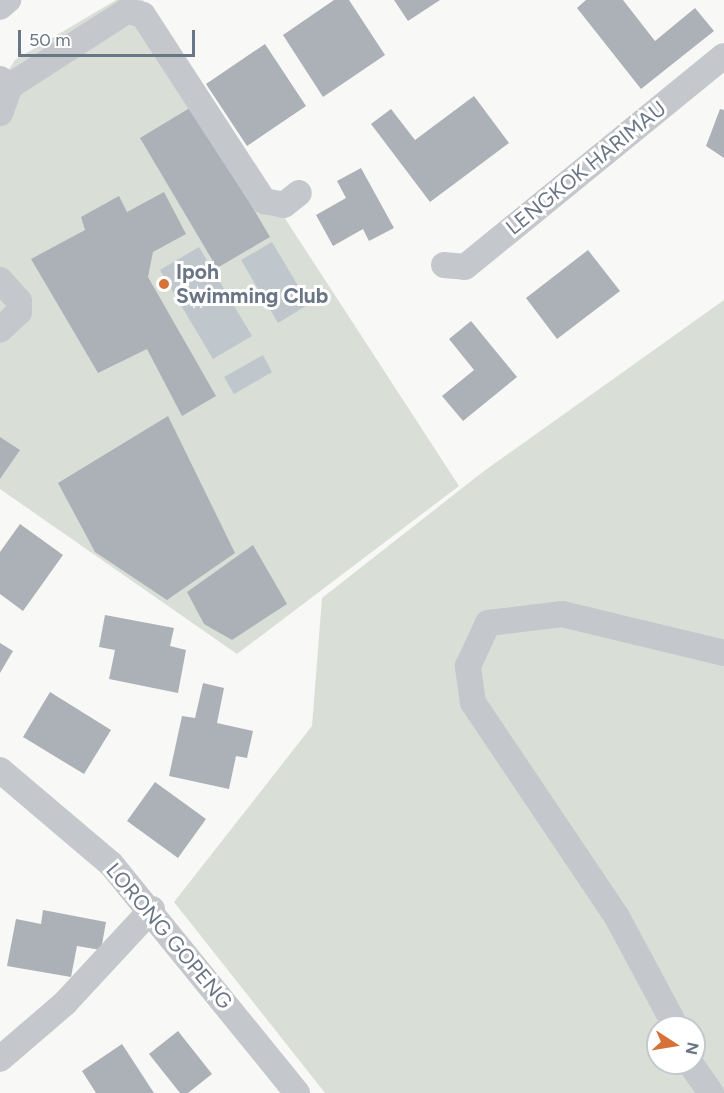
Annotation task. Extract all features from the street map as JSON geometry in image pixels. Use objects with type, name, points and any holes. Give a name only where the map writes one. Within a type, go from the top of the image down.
[{"type":"street","points":[[0,7],[8,0]]},
{"type":"street","points":[[0,114],[5,82],[127,11],[143,15],[264,201],[284,205],[299,193]]},
{"type":"street","name":"LENGKOK HARIMAU","points":[[444,265],[465,267],[724,56]]},
{"type":"street","points":[[0,280],[19,300],[19,312],[0,330]]},
{"type":"street","points":[[670,1015],[617,917],[473,703],[468,666],[488,623],[562,614],[724,653]]},
{"type":"street","name":"LORONG GOPENG","points":[[0,770],[111,864],[152,909],[286,1089]]},
{"type":"street","points":[[0,1059],[65,1003],[152,909]]},
{"type":"street","points":[[698,1075],[711,1093]]},
{"type":"shaded area","name":"Ipoh Swimming Club","points":[[116,0],[143,0],[459,486],[237,654],[0,489],[0,83],[15,60]]},
{"type":"shaded area","points":[[272,242],[309,304],[278,323],[241,260]]},
{"type":"shaded area","points":[[199,247],[252,336],[213,359],[160,270]]},
{"type":"shaded area","points":[[724,300],[724,1093],[325,1093],[174,902],[312,726],[322,598],[484,471]]},
{"type":"shaded area","points":[[263,355],[272,372],[234,394],[224,377]]},
{"type":"building","points":[[334,0],[349,0],[385,55],[323,97],[283,35]]},
{"type":"building","points":[[394,0],[440,0],[408,21]]},
{"type":"building","points":[[586,0],[623,0],[655,41],[695,8],[714,31],[641,89],[577,8]]},
{"type":"building","points":[[265,44],[306,106],[247,146],[206,84]]},
{"type":"building","points":[[474,96],[509,143],[430,202],[371,124],[391,109],[415,140]]},
{"type":"building","points":[[193,106],[270,237],[217,268],[140,138]]},
{"type":"building","points":[[720,109],[724,110],[724,158],[706,146]]},
{"type":"building","points":[[361,168],[394,228],[369,241],[363,229],[333,246],[316,215],[346,198],[337,181]]},
{"type":"building","points":[[164,192],[186,234],[153,252],[148,277],[216,396],[182,416],[147,349],[98,373],[31,259],[85,230],[81,217],[119,196],[127,212]]},
{"type":"building","points":[[588,250],[620,291],[557,339],[526,298]]},
{"type":"building","points":[[471,321],[517,377],[463,421],[442,396],[474,370],[449,339]]},
{"type":"building","points":[[168,416],[235,553],[167,600],[95,552],[58,483]]},
{"type":"building","points":[[0,437],[20,450],[0,479]]},
{"type":"building","points":[[20,524],[63,555],[23,611],[0,594],[0,552]]},
{"type":"building","points":[[253,545],[287,604],[232,640],[204,624],[187,592]]},
{"type":"building","points":[[105,615],[174,628],[170,646],[186,650],[178,693],[109,679],[115,650],[99,647]]},
{"type":"building","points":[[0,643],[13,651],[0,673]]},
{"type":"building","points":[[203,683],[224,688],[217,723],[253,731],[247,758],[236,756],[229,789],[169,776],[182,716],[195,718]]},
{"type":"building","points":[[50,692],[111,730],[84,774],[23,737]]},
{"type":"building","points":[[155,782],[206,819],[178,858],[127,821]]},
{"type":"building","points":[[43,910],[106,922],[101,950],[77,946],[71,977],[7,966],[16,919],[41,924]]},
{"type":"building","points":[[178,1031],[212,1074],[188,1093],[180,1093],[149,1054]]},
{"type":"building","points":[[122,1044],[154,1093],[96,1093],[82,1071]]},
{"type":"place","name":"Ipoh Swimming Club","points":[[164,284]]}]
